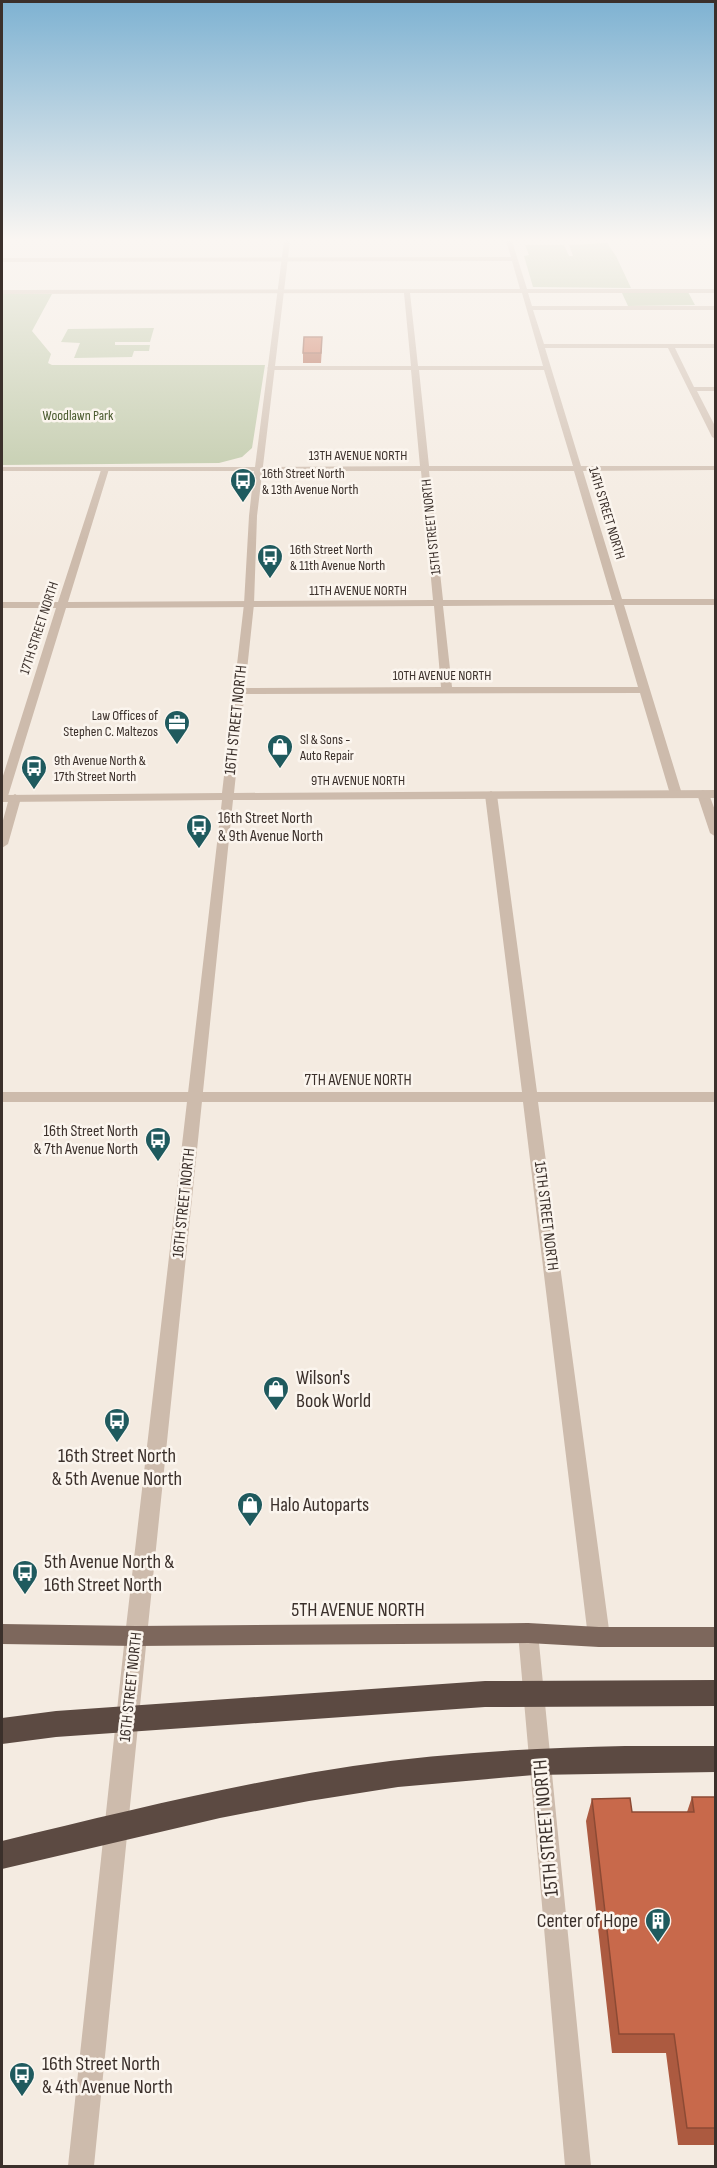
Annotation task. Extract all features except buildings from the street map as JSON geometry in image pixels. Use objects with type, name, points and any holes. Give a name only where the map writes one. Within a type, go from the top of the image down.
[{"type":"highway","points":[[2,1731],[68,1724],[485,1694],[716,1694]]},
{"type":"highway","points":[[2,1855],[149,1819],[259,1796],[353,1780],[449,1768],[562,1761],[716,1759]]},
{"type":"main road","name":"5TH AVENUE NORTH","points":[[2,1634],[136,1636],[528,1633],[599,1637],[716,1637]]},
{"type":"street","name":"16TH STREET NORTH","points":[[81,2166],[136,1636],[240,691],[249,604],[253,516],[274,342]]},
{"type":"street","name":"15TH STREET NORTH","points":[[412,342],[447,690]]},
{"type":"street","name":"14TH STREET NORTH","points":[[540,342],[676,794]]},
{"type":"street","points":[[541,346],[716,346]]},
{"type":"street","points":[[670,346],[716,437]]},
{"type":"street","points":[[271,368],[547,368]]},
{"type":"street","points":[[691,389],[716,389]]},
{"type":"street","points":[[197,469],[248,458],[261,450]]},
{"type":"street","name":"13TH AVENUE NORTH","points":[[2,469],[716,468]]},
{"type":"street","name":"17TH STREET NORTH","points":[[2,797],[105,469]]},
{"type":"street","name":"11TH AVENUE NORTH","points":[[2,605],[716,602]]},
{"type":"street","name":"10TH AVENUE NORTH","points":[[240,691],[645,690]]},
{"type":"street","points":[[709,794],[716,833]]},
{"type":"street","name":"9TH AVENUE NORTH","points":[[2,797],[709,794]]},
{"type":"street","name":"15TH STREET NORTH","points":[[491,795],[532,1098],[599,1637]]},
{"type":"street","points":[[2,844],[15,798]]},
{"type":"street","name":"7TH AVENUE NORTH","points":[[2,1097],[716,1097]]},
{"type":"street","name":"15TH STREET NORTH","points":[[528,1633],[578,2166]]},
{"type":"green space","name":"Woodlawn Park","points":[[2,342],[41,342],[51,354],[48,363],[52,365],[265,365],[252,448],[242,457],[219,463],[2,465]]},
{"type":"green space","points":[[64,342],[150,345],[149,351],[134,351],[132,357],[74,358],[80,343]]},
{"type":"place","name":"16th Street North & 13th Avenue North","points":[[243,504]]},
{"type":"place","name":"16th Street North & 11th Avenue North","points":[[270,580]]},
{"type":"place","name":"Law Offices of Stephen C. Maltezos","points":[[177,746]]},
{"type":"place","name":"Sl & Sons - Auto Repair","points":[[280,770]]},
{"type":"place","name":"9th Avenue North & 17th Street North","points":[[34,791]]},
{"type":"place","name":"16th Street North & 9th Avenue North","points":[[199,850]]},
{"type":"place","name":"16th Street North & 7th Avenue North","points":[[158,1163]]},
{"type":"place","name":"Wilson's Book World","points":[[276,1412]]},
{"type":"place","name":"16th Street North & 5th Avenue North","points":[[117,1444]]},
{"type":"place","name":"Halo Autoparts","points":[[250,1528]]},
{"type":"place","name":"5th Avenue North & 16th Street North","points":[[25,1596]]},
{"type":"place","name":"Center of Hope","points":[[658,1944]]},
{"type":"place","name":"16th Street North & 4th Avenue North","points":[[22,2098]]}]
